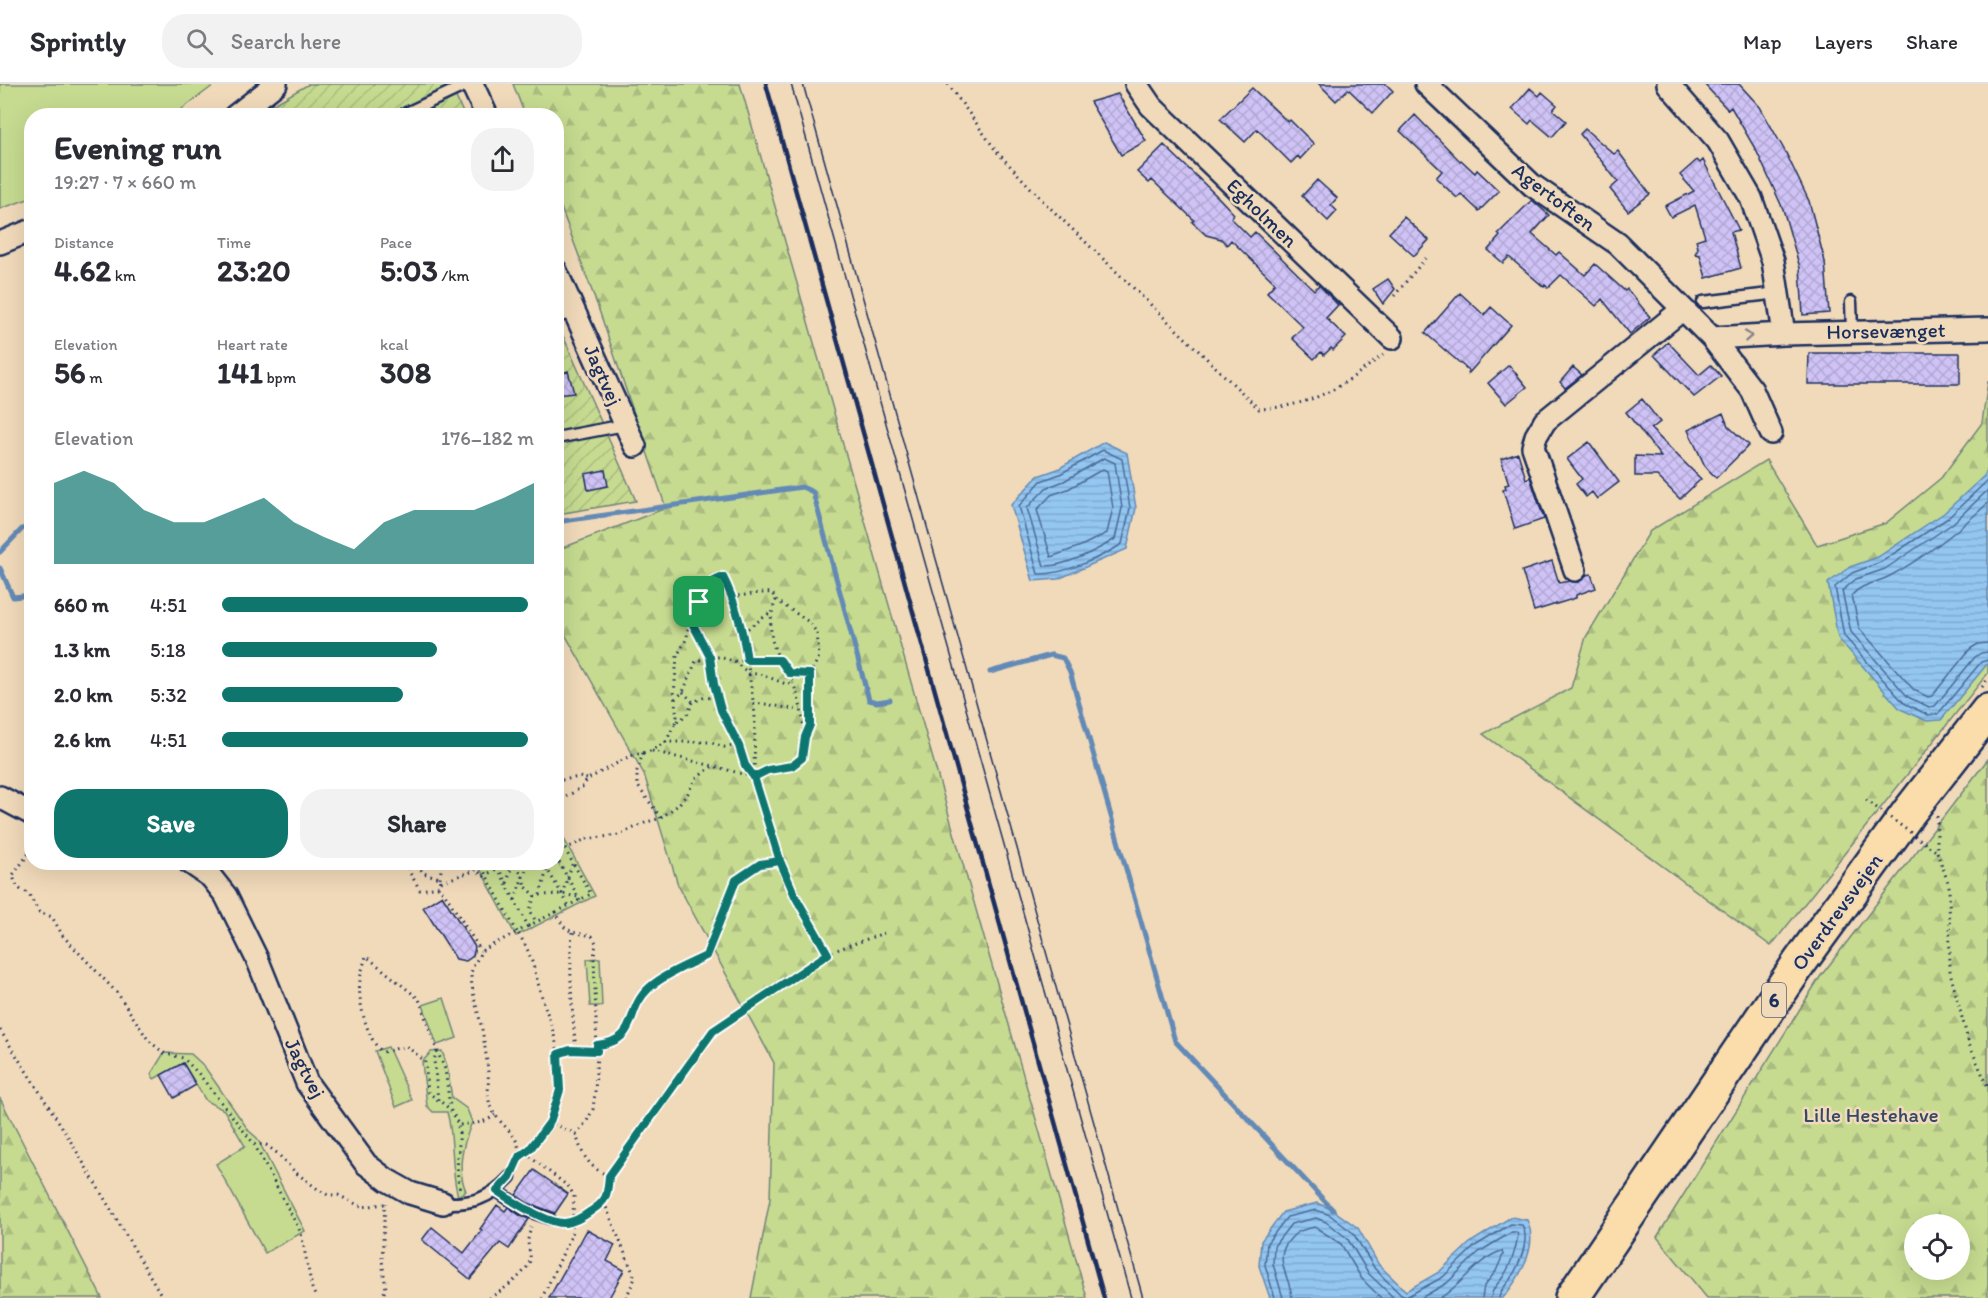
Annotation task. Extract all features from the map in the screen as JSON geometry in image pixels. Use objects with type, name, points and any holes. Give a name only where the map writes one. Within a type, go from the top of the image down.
[{"type":"main road","name":"Overdrevsvejen","points":[[1572,1298],[1800,962],[1909,812],[1988,711]]},
{"type":"street","points":[[245,108],[276,84]]},
{"type":"street","points":[[470,84],[482,108]]},
{"type":"street","name":"Egholmen","points":[[1136,84],[1151,106],[1392,338]]},
{"type":"street","name":"Agertoften","points":[[1426,84],[1532,185],[1618,244],[1693,306],[1713,338],[1752,390],[1771,433]]},
{"type":"street","points":[[1668,84],[1718,141],[1751,198],[1773,261],[1784,334]]},
{"type":"street","points":[[0,243],[24,233]]},
{"type":"street","points":[[1575,570],[1533,447],[1536,436],[1545,421],[1693,306]]},
{"type":"street","name":"Jagtvej","points":[[566,314],[635,446]]},
{"type":"street","name":"Horsevænget","points":[[1713,338],[1852,331],[1988,329]]},
{"type":"street","points":[[0,797],[24,810]]},
{"type":"street","name":"Jagtvej","points":[[201,870],[211,877],[226,896],[258,962],[308,1083],[366,1164],[410,1193],[443,1203]]},
{"type":"lane","points":[[418,108],[470,84]]},
{"type":"lane","points":[[1693,306],[1778,293]]},
{"type":"lane","points":[[1851,302],[1852,331]]},
{"type":"lane","points":[[564,437],[626,425]]},
{"type":"lane","name":"Jagtvej","points":[[443,1203],[465,1204],[497,1191],[510,1177]]},
{"type":"lane","points":[[497,1191],[525,1210],[549,1218]]},
{"type":"path","points":[[948,84],[997,152],[1044,202],[1259,409],[1277,408],[1319,396],[1385,354],[1392,338]]},
{"type":"path","points":[[1394,296],[1426,258]]},
{"type":"path","points":[[666,742],[677,716],[675,699],[677,656],[687,638],[689,617],[703,591],[714,580],[723,577],[732,596],[743,632],[753,704],[754,777],[780,861],[795,896],[828,954]]},
{"type":"path","points":[[650,751],[754,777],[768,770],[792,766],[802,758],[805,737],[810,725],[810,674],[819,657],[817,633],[809,622],[776,600],[772,593],[755,592],[732,596]]},
{"type":"path","points":[[776,600],[771,612],[772,644],[794,682],[800,699],[805,737]]},
{"type":"path","points":[[743,632],[771,612]]},
{"type":"path","points":[[689,617],[710,657],[721,710],[739,746],[745,765],[754,777]]},
{"type":"path","points":[[675,699],[682,692],[696,661],[710,657],[732,661],[749,673],[764,675],[786,684],[794,682]]},
{"type":"path","points":[[732,661],[780,660]]},
{"type":"path","points":[[789,673],[810,674]]},
{"type":"path","points":[[682,692],[693,702]]},
{"type":"path","points":[[675,723],[687,715],[693,702],[705,697],[718,699]]},
{"type":"path","points":[[753,704],[766,703],[788,710],[801,709]]},
{"type":"path","points":[[564,798],[582,788],[588,779],[630,756],[650,751],[666,742],[709,742],[723,747],[739,746]]},
{"type":"path","points":[[643,753],[637,771],[637,785],[661,818]]},
{"type":"path","points":[[510,1177],[519,1157],[518,1144],[489,1104],[488,1071],[483,1032],[476,1008],[471,976],[472,967],[481,951],[568,906],[579,898],[591,894],[565,849],[586,839],[619,835],[661,818],[678,805],[688,793],[695,779],[713,766]]},
{"type":"path","points":[[564,780],[579,777],[588,779]]},
{"type":"path","points":[[1866,800],[1937,852]]},
{"type":"path","points":[[1938,809],[1937,852],[1949,885],[1950,972],[1969,1044],[1988,1087]]},
{"type":"path","points":[[24,860],[13,875],[15,883],[28,893],[39,912],[52,917],[63,936],[118,994],[149,1041],[164,1053],[183,1058],[198,1073],[254,1144],[301,1233],[316,1298]]},
{"type":"path","points":[[597,1045],[612,1043],[623,1037],[629,1028],[638,1001],[650,987],[706,956],[736,880],[760,864],[780,861]]},
{"type":"path","points":[[562,894],[573,862]]},
{"type":"path","points":[[410,870],[420,890],[438,887]]},
{"type":"path","points":[[421,870],[423,873],[441,880],[476,870],[484,876],[495,870]]},
{"type":"path","points":[[438,887],[442,870]]},
{"type":"path","points":[[483,870],[524,941],[536,971],[555,1034],[558,1054],[560,1090],[550,1122],[525,1153],[519,1157]]},
{"type":"path","points":[[499,870],[528,926]]},
{"type":"path","points":[[507,885],[510,870]]},
{"type":"path","points":[[518,870],[523,876],[525,886],[535,895],[562,894],[579,898]]},
{"type":"path","points":[[515,900],[526,870]]},
{"type":"path","points":[[540,895],[547,870]]},
{"type":"path","points":[[548,870],[568,906]]},
{"type":"path","points":[[564,870],[579,898]]},
{"type":"path","points":[[438,887],[446,894],[481,951]]},
{"type":"path","points":[[535,895],[530,910],[536,922]]},
{"type":"path","points":[[556,912],[563,926],[572,932],[592,936],[596,943],[594,957],[597,1051],[593,1109],[576,1134]]},
{"type":"path","points":[[572,932],[570,970],[576,1051]]},
{"type":"path","points":[[549,1218],[563,1223],[574,1221],[604,1202],[608,1193],[609,1176],[713,1031],[828,954],[884,933]]},
{"type":"path","points":[[434,1060],[425,1061],[405,1046],[383,1052],[377,1048],[361,1006],[359,980],[366,956],[419,999],[445,1069],[450,1107],[459,1125],[459,1184],[465,1204]]},
{"type":"path","points":[[0,1030],[81,1158],[163,1298]]},
{"type":"path","points":[[437,1051],[434,1060],[438,1100]]},
{"type":"path","points":[[558,1054],[597,1051]]},
{"type":"path","points":[[425,1061],[428,1092],[450,1107]]},
{"type":"path","points":[[459,1125],[478,1123],[495,1115]]},
{"type":"path","points":[[550,1122],[576,1134],[584,1158],[609,1176]]},
{"type":"path","points":[[254,1144],[266,1145],[295,1172],[319,1190],[338,1195],[362,1207],[385,1204]]},
{"type":"path","points":[[525,1153],[569,1187],[573,1196],[572,1234],[542,1298]]},
{"type":"path","points":[[381,1298],[386,1289],[382,1260],[385,1204],[390,1181]]},
{"type":"path","points":[[604,1202],[635,1278],[626,1298]]},
{"type":"path","points":[[489,1298],[501,1292],[526,1270],[530,1261],[528,1241],[534,1213]]},
{"type":"green space","points":[[0,84],[214,85],[183,108],[24,108],[24,200],[0,209]]},
{"type":"green space","points":[[309,84],[450,84],[461,108],[267,108]]},
{"type":"green space","points":[[513,84],[740,84],[1087,1298],[751,1298],[770,1199],[774,1063],[678,885],[644,774],[564,632],[564,547],[666,508],[598,307],[564,216],[564,108],[522,108]]},
{"type":"green space","points":[[564,338],[636,501],[564,513]]},
{"type":"green space","points":[[1988,381],[1988,673],[1771,946],[1483,734],[1571,688],[1586,637],[1650,531],[1766,460],[1817,545],[1886,523],[1941,478],[1982,423]]},
{"type":"green space","name":"Lille Hestehave","points":[[1988,759],[1988,1298],[1707,1298],[1657,1237],[1820,977]]},
{"type":"green space","points":[[564,839],[595,896],[516,936],[481,870],[564,870]]},
{"type":"green space","points":[[600,958],[602,1006],[590,1006],[587,959]]},
{"type":"green space","points":[[444,998],[457,1038],[437,1045],[423,1005]]},
{"type":"green space","points":[[388,1047],[412,1100],[396,1107],[375,1051]]},
{"type":"green space","points":[[442,1051],[452,1098],[467,1109],[472,1122],[461,1165],[466,1191],[458,1196],[447,1112],[433,1112],[427,1106],[422,1062],[431,1052]]},
{"type":"green space","points":[[164,1053],[191,1054],[204,1066],[249,1131],[257,1138],[305,1231],[265,1253],[216,1164],[245,1146],[224,1110],[206,1101],[183,1063],[154,1079],[151,1074]]},
{"type":"green space","points":[[0,1098],[102,1298],[0,1298]]},
{"type":"water","points":[[1104,442],[1127,453],[1136,508],[1127,549],[1058,579],[1033,581],[1011,505],[1038,476],[1058,469]]},
{"type":"water","points":[[1988,468],[1988,663],[1941,720],[1927,721],[1900,709],[1838,638],[1828,583],[1850,567],[1878,557],[1944,513],[1984,476]]},
{"type":"water","points":[[1317,1203],[1333,1210],[1358,1228],[1379,1265],[1406,1291],[1439,1272],[1471,1242],[1511,1217],[1527,1220],[1531,1240],[1529,1251],[1516,1281],[1503,1298],[1270,1298],[1259,1266],[1261,1241],[1283,1212]]},
{"type":"building","points":[[1319,84],[1386,84],[1393,91],[1373,113],[1348,89],[1336,101]]},
{"type":"building","points":[[1704,84],[1739,84],[1760,107],[1786,153],[1809,201],[1825,262],[1829,313],[1803,315],[1800,268],[1783,209],[1757,152],[1731,107],[1728,110]]},
{"type":"building","points":[[1252,88],[1314,144],[1300,159],[1298,156],[1291,163],[1257,129],[1245,142],[1220,119]]},
{"type":"building","points":[[1530,88],[1539,96],[1542,92],[1557,105],[1553,110],[1566,121],[1552,137],[1532,120],[1529,124],[1512,109]]},
{"type":"building","points":[[1118,94],[1146,141],[1121,155],[1090,102]]},
{"type":"building","points":[[1415,115],[1460,161],[1475,173],[1477,170],[1499,191],[1479,211],[1461,194],[1457,198],[1436,178],[1442,171],[1400,131]]},
{"type":"building","points":[[1585,129],[1614,154],[1618,151],[1650,194],[1628,211],[1610,189],[1618,182],[1580,134]]},
{"type":"building","points":[[1164,145],[1220,199],[1234,214],[1231,218],[1250,237],[1255,232],[1314,290],[1319,285],[1338,305],[1326,318],[1346,337],[1333,350],[1331,348],[1324,355],[1321,352],[1314,359],[1292,338],[1303,327],[1267,292],[1275,283],[1231,240],[1227,245],[1221,239],[1206,235],[1192,222],[1194,220],[1152,180],[1149,183],[1137,172]]},
{"type":"building","points":[[1697,160],[1700,163],[1703,160],[1739,230],[1731,232],[1741,268],[1706,278],[1700,255],[1695,254],[1698,248],[1696,240],[1705,237],[1695,205],[1671,217],[1665,206],[1694,191],[1680,175]]},
{"type":"building","points":[[1317,180],[1337,198],[1331,205],[1337,211],[1328,221],[1302,196]]},
{"type":"building","points":[[1532,200],[1549,215],[1532,234],[1556,255],[1559,252],[1585,275],[1595,264],[1625,291],[1627,289],[1650,317],[1630,334],[1602,299],[1596,306],[1561,275],[1548,288],[1545,285],[1544,287],[1509,257],[1503,263],[1488,250],[1500,236],[1498,234]]},
{"type":"building","points":[[1404,217],[1429,240],[1414,256],[1389,233]]},
{"type":"building","points":[[1388,279],[1395,289],[1383,304],[1373,289]]},
{"type":"building","points":[[1460,293],[1484,315],[1491,307],[1511,325],[1468,374],[1468,370],[1425,333]]},
{"type":"building","points":[[1668,342],[1699,375],[1711,365],[1721,376],[1694,397],[1654,355]]},
{"type":"building","points":[[1809,353],[1960,353],[1960,384],[1808,384]]},
{"type":"building","points":[[1509,365],[1527,387],[1506,404],[1488,383]]},
{"type":"building","points":[[1573,367],[1582,375],[1565,388],[1560,382]]},
{"type":"building","points":[[568,371],[574,393],[564,394],[564,372]]},
{"type":"building","points":[[1642,399],[1660,422],[1651,429],[1701,479],[1680,499],[1657,476],[1635,476],[1635,456],[1661,457],[1626,412]]},
{"type":"building","points":[[1723,413],[1728,426],[1749,445],[1716,478],[1705,466],[1688,430]]},
{"type":"building","points":[[1589,442],[1619,482],[1597,499],[1592,492],[1586,497],[1576,484],[1582,479],[1567,459]]},
{"type":"building","points":[[1518,453],[1526,479],[1530,477],[1544,519],[1515,529],[1503,490],[1506,489],[1505,485],[1509,484],[1501,459]]},
{"type":"building","points":[[605,470],[608,486],[588,490],[585,474]]},
{"type":"building","points":[[1552,561],[1559,583],[1579,582],[1586,575],[1591,574],[1596,588],[1576,595],[1576,598],[1534,611],[1522,571]]},
{"type":"building","points":[[442,895],[475,947],[473,956],[466,961],[456,959],[423,907]]},
{"type":"building","points":[[183,1063],[196,1085],[174,1098],[161,1075]]},
{"type":"building","points":[[534,1170],[568,1194],[555,1213],[528,1203],[516,1195]]},
{"type":"building","points":[[497,1205],[505,1211],[508,1207],[529,1219],[509,1249],[500,1243],[470,1279],[422,1240],[432,1227],[464,1253],[482,1230],[480,1229]]},
{"type":"building","points":[[587,1230],[615,1245],[607,1261],[624,1270],[609,1298],[549,1298]]},
{"type":"waterway","points":[[564,521],[802,487],[813,492],[869,700],[877,702],[890,700]]},
{"type":"waterway","points":[[0,552],[24,528]]},
{"type":"waterway","points":[[0,568],[13,597],[24,596]]},
{"type":"waterway","points":[[990,672],[1051,655],[1063,658],[1070,672],[1175,1041],[1333,1210]]},
{"type":"tram line","points":[[791,84],[1131,1298]]},
{"type":"tram line","points":[[803,84],[1143,1298]]},
{"type":"railway","points":[[766,84],[1104,1298]]},
{"type":"route","points":[[699,602],[689,617],[710,657],[721,710],[739,746],[745,765],[754,777],[780,861],[760,864],[736,880],[706,956],[650,987],[638,1001],[629,1028],[623,1037],[612,1043],[597,1045],[597,1051],[570,1050],[558,1054],[560,1090],[550,1122],[530,1149],[519,1157],[510,1177],[497,1191],[525,1210],[563,1223],[585,1216],[604,1202],[608,1193],[609,1176],[713,1031],[828,954],[795,896],[780,861],[779,857],[754,777],[768,770],[792,766],[802,758],[805,737],[810,725],[810,674],[789,673],[780,660],[747,660],[743,632],[732,596],[723,577],[714,580],[703,591],[699,602]]}]
